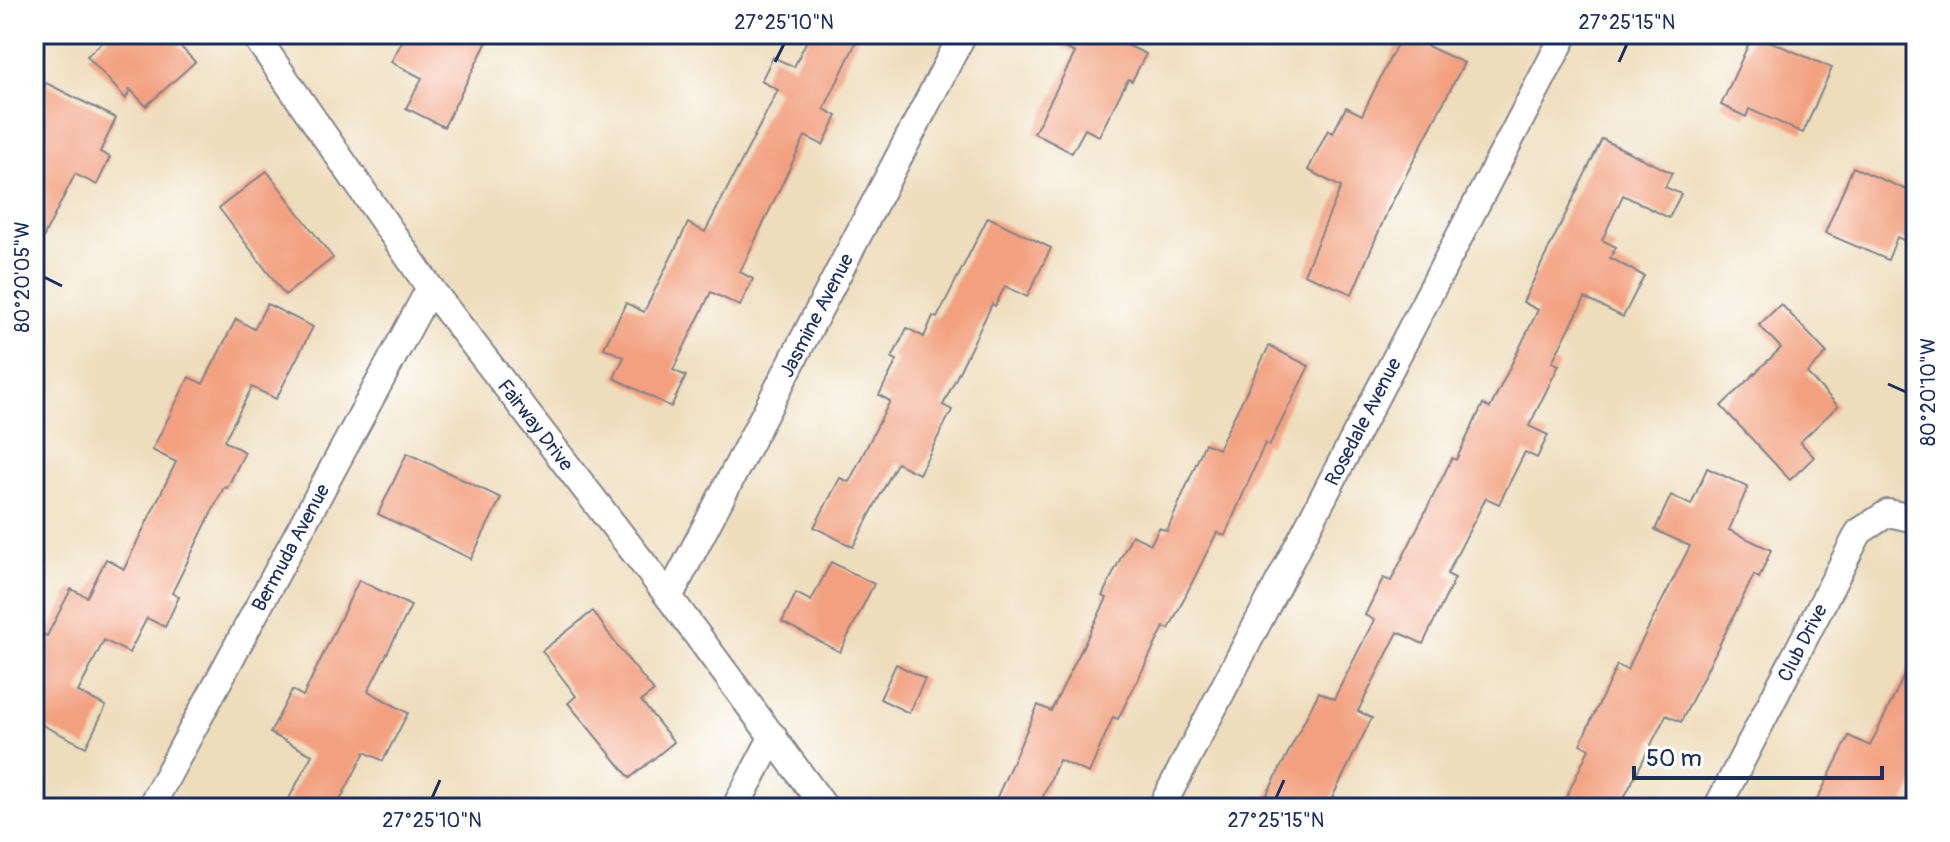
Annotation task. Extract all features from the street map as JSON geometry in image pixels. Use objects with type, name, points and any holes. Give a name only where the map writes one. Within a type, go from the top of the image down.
[{"type":"street","name":"Fairway Drive","points":[[254,34],[430,288],[669,597],[825,808]]},
{"type":"street","name":"Jasmine Avenue","points":[[669,597],[963,34]]},
{"type":"street","name":"Rosedale Avenue","points":[[1161,808],[1565,34]]},
{"type":"street","name":"Bermuda Avenue","points":[[150,808],[430,288]]},
{"type":"street","name":"Club Drive","points":[[1717,808],[1859,532],[1888,513],[1916,519]]},
{"type":"street","points":[[735,808],[773,736]]},
{"type":"building","points":[[111,34],[169,34],[195,62],[146,106],[130,89],[126,99],[87,56]]},
{"type":"building","points":[[406,34],[491,34],[444,127],[406,108],[422,78],[391,62]]},
{"type":"building","points":[[810,34],[860,34],[824,109],[837,116],[823,145],[805,136],[740,272],[753,279],[740,306],[711,292],[673,370],[686,376],[671,407],[614,378],[624,357],[604,348],[626,303],[644,312],[688,223],[705,232],[778,90],[761,81],[773,57],[794,67]]},
{"type":"building","points":[[1038,34],[1135,34],[1129,46],[1146,54],[1132,81],[1128,79],[1099,136],[1085,129],[1072,153],[1034,133],[1075,53]]},
{"type":"building","points":[[1402,34],[1464,63],[1388,210],[1352,294],[1304,274],[1341,187],[1308,170],[1328,130],[1333,133],[1346,107],[1362,115]]},
{"type":"building","points":[[1753,34],[1832,68],[1803,133],[1749,109],[1746,117],[1721,105]]},
{"type":"building","points":[[46,83],[116,118],[100,152],[110,157],[97,185],[75,174],[34,256],[34,107]]},
{"type":"building","points":[[1602,139],[1672,173],[1665,187],[1681,194],[1669,218],[1623,195],[1602,240],[1616,247],[1610,258],[1644,276],[1623,317],[1585,298],[1552,362],[1559,365],[1529,426],[1548,435],[1537,458],[1525,452],[1499,504],[1486,498],[1447,574],[1455,578],[1423,644],[1398,632],[1358,711],[1372,718],[1327,808],[1260,808],[1319,692],[1334,699],[1374,620],[1365,615],[1383,578],[1391,581],[1452,458],[1456,460],[1483,404],[1490,408],[1538,310],[1523,302]]},
{"type":"building","points":[[1853,167],[1916,194],[1916,246],[1897,237],[1888,260],[1825,233]]},
{"type":"building","points":[[267,171],[333,258],[285,295],[219,208]]},
{"type":"building","points":[[988,217],[1051,248],[1027,297],[1005,286],[995,306],[992,304],[943,405],[952,410],[919,474],[897,463],[853,547],[814,527],[840,478],[849,482],[890,401],[879,395],[897,360],[892,358],[907,328],[924,337],[933,316],[937,318]]},
{"type":"building","points":[[267,304],[313,327],[276,399],[252,387],[224,441],[245,452],[227,488],[224,487],[172,593],[179,597],[165,627],[147,618],[129,653],[104,640],[78,692],[106,706],[86,747],[34,721],[34,652],[43,634],[47,636],[71,589],[87,597],[106,559],[124,569],[176,462],[152,450],[189,377],[203,384],[236,319],[254,329]]},
{"type":"building","points":[[1781,304],[1827,353],[1807,373],[1838,406],[1800,442],[1814,457],[1790,480],[1721,406],[1781,348],[1759,325]]},
{"type":"building","points":[[1269,346],[1309,366],[1269,446],[1265,443],[1225,536],[1217,532],[1169,629],[1164,627],[1118,719],[1113,717],[1089,773],[1059,760],[1038,808],[992,808],[1038,705],[1051,711],[1107,598],[1102,596],[1132,535],[1151,544],[1159,528],[1167,531],[1205,443],[1218,449]]},
{"type":"building","points":[[407,453],[501,498],[471,559],[378,514]]},
{"type":"building","points":[[1707,468],[1748,487],[1729,530],[1771,550],[1759,578],[1754,575],[1681,722],[1666,715],[1619,808],[1561,808],[1589,749],[1580,744],[1617,665],[1627,670],[1690,546],[1655,530],[1671,495],[1691,505]]},
{"type":"building","points":[[831,562],[874,584],[840,652],[782,622],[796,593],[811,601]]},
{"type":"building","points":[[359,580],[411,606],[368,691],[408,713],[383,761],[365,752],[336,808],[284,808],[312,755],[270,733],[292,690],[303,696]]},
{"type":"building","points":[[593,611],[654,691],[641,701],[674,742],[630,778],[568,703],[576,696],[542,651]]},
{"type":"building","points":[[1916,651],[1916,780],[1902,808],[1813,808],[1849,736],[1870,746]]},
{"type":"building","points":[[896,664],[925,679],[909,713],[880,699]]}]
